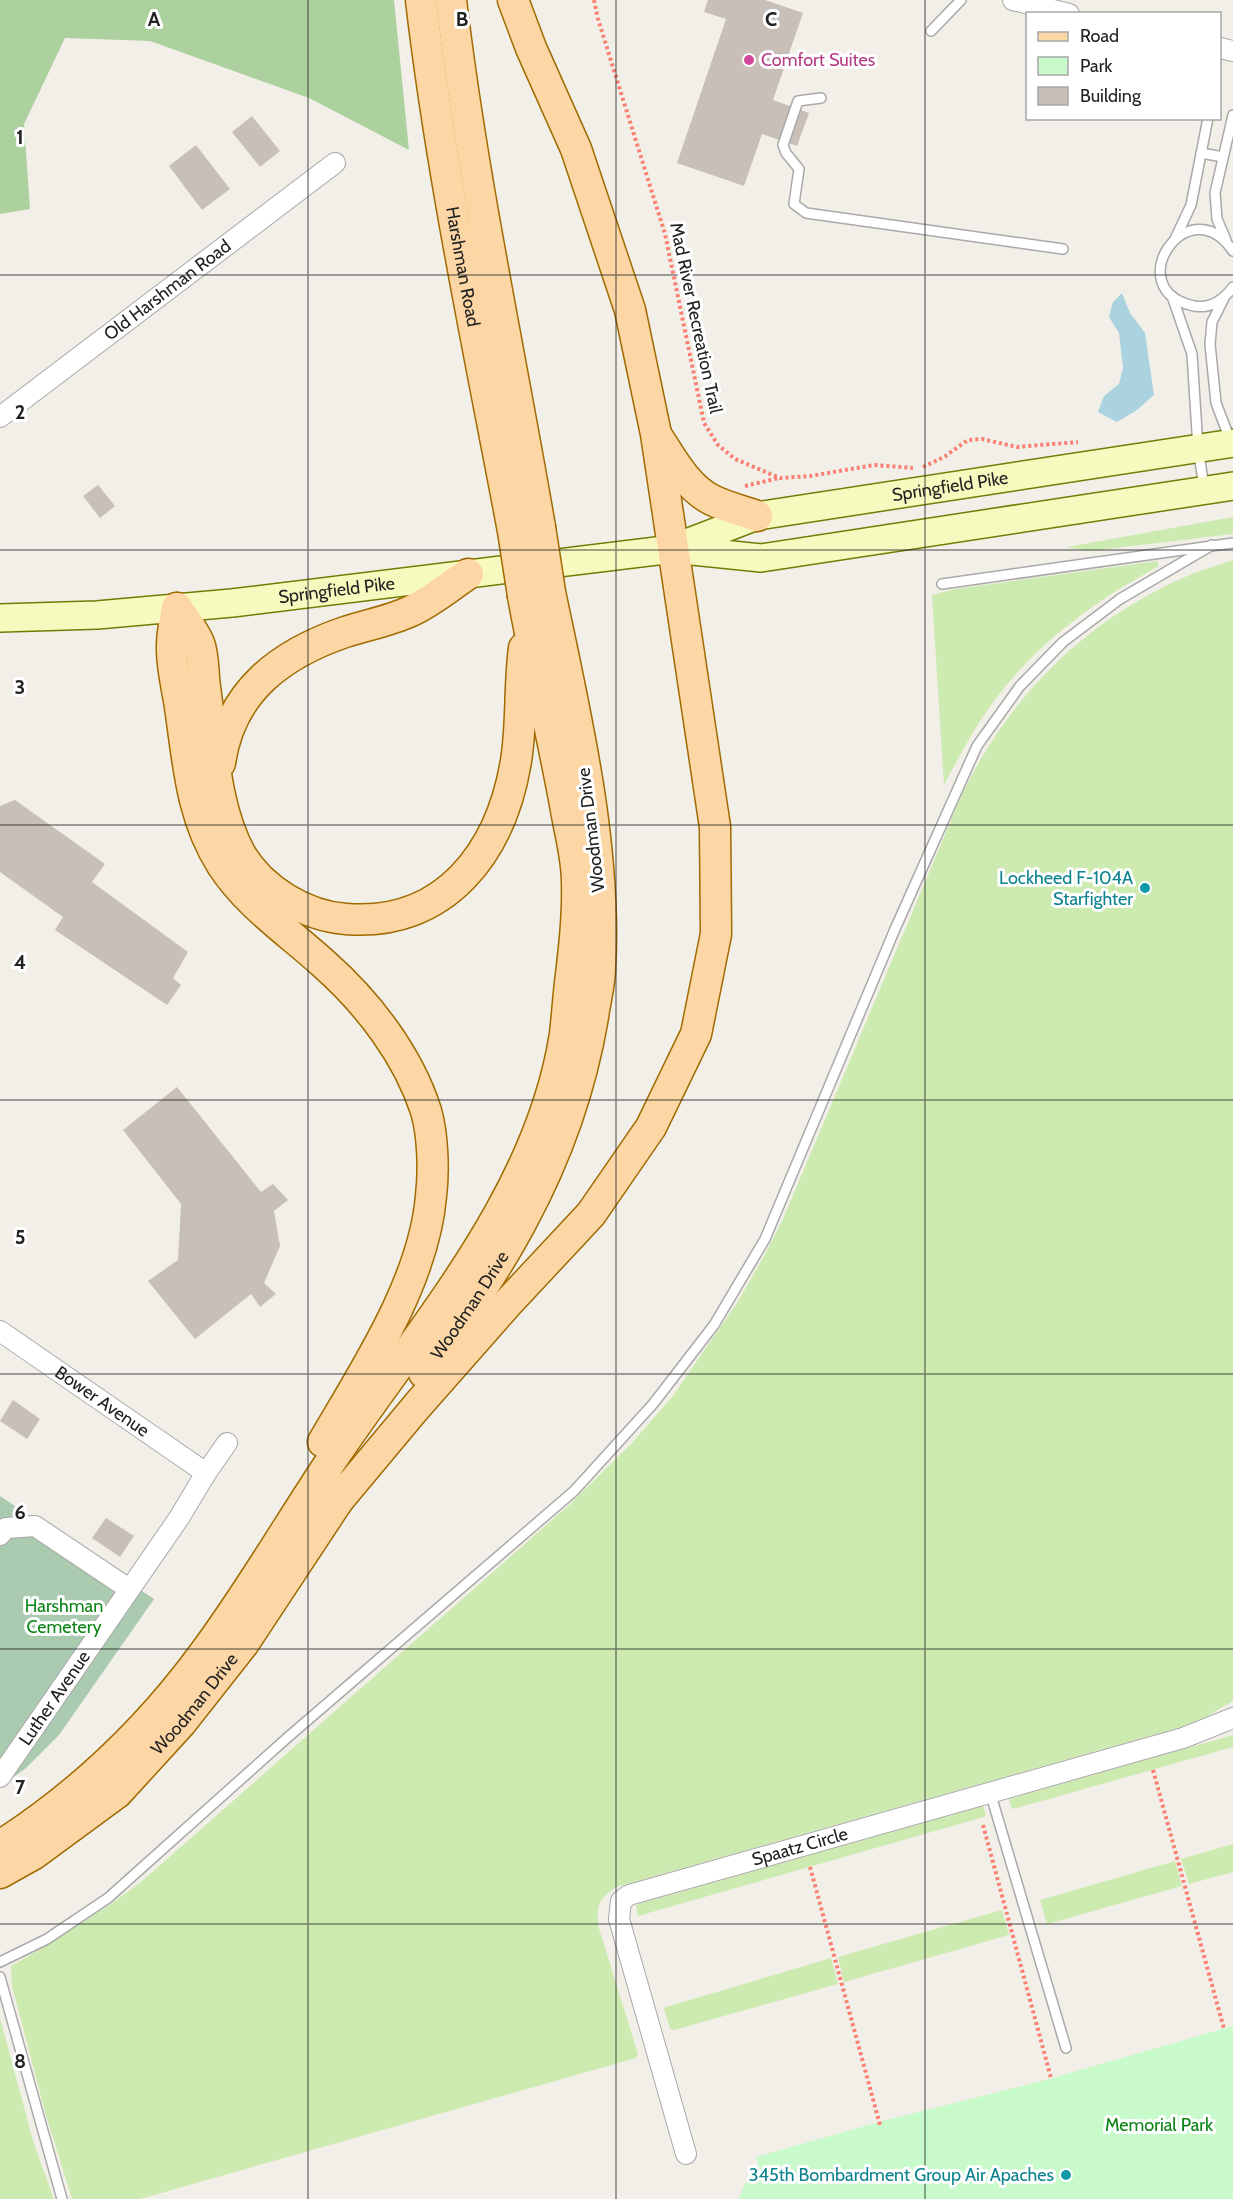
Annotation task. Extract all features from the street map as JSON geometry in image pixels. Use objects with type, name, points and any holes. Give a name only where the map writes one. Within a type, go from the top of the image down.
[{"type":"main road","name":"Harshman Road","points":[[421,0],[459,246],[526,529]]},
{"type":"main road","name":"Harshman Road","points":[[451,0],[462,84],[488,241],[526,529]]},
{"type":"main road","points":[[336,1503],[498,1313],[591,1214],[651,1127],[696,1034],[716,934],[715,827],[656,434],[630,310],[576,149],[531,48],[513,0]]},
{"type":"main road","points":[[656,434],[681,472],[699,491],[712,500],[757,516]]},
{"type":"main road","name":"Springfield Pike","points":[[673,549],[757,516],[1198,447],[1232,446]]},
{"type":"main road","name":"Springfield Pike","points":[[0,618],[97,615],[177,608],[673,549],[761,558],[1233,486]]},
{"type":"main road","points":[[177,608],[199,643],[220,795],[227,826],[242,856],[258,876],[281,896],[307,910],[335,919],[366,921],[398,916],[429,904],[459,883],[477,861],[494,831],[506,800],[516,762],[522,667],[534,603],[526,529]]},
{"type":"main road","points":[[220,795],[219,770],[230,725],[242,701],[260,679],[280,663],[302,650],[343,633],[411,611],[468,574]]},
{"type":"main road","name":"Woodman Drive","points":[[0,1873],[34,1854],[117,1793],[181,1723],[244,1643],[481,1290],[522,1222],[556,1150],[587,1053],[600,969],[600,904],[591,804],[572,700],[534,603]]},
{"type":"main road","name":"Woodman Drive","points":[[0,1846],[39,1820],[89,1781],[167,1700],[204,1654],[333,1459],[439,1308],[482,1242],[535,1138],[556,1076],[565,1033],[576,930],[578,879],[555,747],[534,603]]},
{"type":"main road","points":[[177,608],[172,646],[198,818],[223,866],[239,886],[326,966],[368,1011],[389,1038],[410,1072],[426,1113],[432,1156],[431,1197],[424,1236],[411,1276],[381,1343],[204,1654]]},
{"type":"street","points":[[1013,0],[1038,3],[1063,12]]},
{"type":"street","name":"Old Harshman Road","points":[[0,417],[335,163]]},
{"type":"street","name":"Bower Avenue","points":[[0,1331],[206,1473]]},
{"type":"street","name":"Luther Avenue","points":[[0,1777],[179,1518],[227,1443]]},
{"type":"street","points":[[0,1535],[6,1528],[35,1527],[129,1589]]},
{"type":"street","name":"Spaatz Circle","points":[[686,2154],[626,1948],[619,1919],[621,1901],[629,1895],[647,1889],[1183,1738],[1232,1718]]},
{"type":"lane","points":[[932,31],[960,0]]},
{"type":"lane","points":[[821,98],[798,101],[783,145],[786,153],[799,169],[794,204],[806,213],[1063,249]]},
{"type":"lane","points":[[1233,115],[1215,193],[1217,219],[1233,250]]},
{"type":"lane","points":[[1204,491],[1198,447],[1192,354],[1172,296],[1164,285],[1161,272],[1162,258],[1166,249],[1175,238],[1191,205],[1208,120]]},
{"type":"lane","points":[[1201,153],[1223,157]]},
{"type":"lane","points":[[1175,238],[1186,232],[1199,230],[1216,234],[1227,242]]},
{"type":"lane","points":[[1232,446],[1216,403],[1210,344],[1212,322],[1224,298],[1233,287]]},
{"type":"lane","points":[[1172,296],[1183,303],[1199,307],[1224,298]]},
{"type":"lane","points":[[942,584],[1233,543]]},
{"type":"lane","points":[[0,1962],[47,1939],[108,1898],[287,1738],[574,1491],[653,1404],[714,1325],[765,1239],[895,929],[977,746],[1020,686],[1063,642],[1120,599],[1212,545]]},
{"type":"lane","points":[[990,1792],[1066,2048]]},
{"type":"lane","points":[[0,1977],[62,2199]]},
{"type":"path","name":"Mad River Recreation Trail","points":[[594,0],[665,234],[704,423],[718,445],[735,459],[780,478],[810,476],[875,465],[920,468],[944,457],[968,440],[982,439],[1017,447],[1079,441]]},
{"type":"path","points":[[1153,1770],[1224,2029]]},
{"type":"path","points":[[982,1819],[1051,2078]]},
{"type":"path","points":[[810,1868],[880,2124]]},
{"type":"green space","points":[[0,0],[394,0],[409,150],[309,98],[150,41],[65,38],[24,124],[30,209],[0,214]]},
{"type":"green space","points":[[1233,517],[1233,534],[1090,551],[1067,547]]},
{"type":"green space","points":[[1233,560],[1233,1701],[1204,1718],[1178,1728],[616,1887],[600,1903],[598,1925],[638,2054],[636,2058],[140,2199],[72,2199],[45,2112],[12,1986],[11,1966],[78,1926],[142,1881],[568,1506],[630,1445],[672,1397],[737,1303],[783,1219],[963,792],[982,757],[1004,724],[1054,665],[1083,639],[1115,616],[1185,577]]},
{"type":"green space","points":[[1157,561],[1159,566],[1096,604],[1057,634],[1021,668],[979,722],[944,785],[932,595],[955,589]]},
{"type":"green space","name":"Harshman Cemetery","points":[[0,1496],[154,1599],[59,1735],[26,1768],[0,1787]]},
{"type":"green space","points":[[1233,1735],[1233,1747],[1013,1809],[1011,1807],[1009,1799]]},
{"type":"green space","points":[[983,1806],[986,1815],[984,1817],[638,1916],[636,1905],[638,1904]]},
{"type":"green space","points":[[1233,1844],[1233,1872],[1189,1884],[1181,1859]]},
{"type":"green space","points":[[1175,1861],[1182,1886],[1047,1924],[1040,1900]]},
{"type":"green space","points":[[1002,1910],[1009,1935],[844,1982],[838,1957]]},
{"type":"green space","points":[[831,1958],[838,1984],[674,2030],[670,2029],[664,2009],[666,2007]]},
{"type":"green space","points":[[0,2018],[34,2144],[54,2199],[0,2199]]},
{"type":"green space","name":"Memorial Park","points":[[1233,2026],[1233,2199],[739,2199],[746,2182],[759,2167],[756,2157],[879,2122],[1042,2081]]},
{"type":"water","points":[[1122,293],[1130,313],[1145,333],[1154,395],[1137,410],[1117,422],[1098,412],[1104,396],[1119,384],[1123,368],[1119,333],[1109,317],[1113,302]]},
{"type":"building","name":"Comfort Suites","points":[[708,0],[765,0],[803,13],[773,100],[809,113],[797,146],[762,134],[744,186],[677,163],[726,19],[704,12]]},
{"type":"building","points":[[252,116],[280,151],[260,167],[232,132]]},
{"type":"building","points":[[196,145],[230,189],[202,210],[169,166]]},
{"type":"building","points":[[98,485],[115,506],[100,518],[83,496]]},
{"type":"building","points":[[15,800],[105,864],[92,882],[188,952],[173,978],[181,985],[167,1005],[55,930],[63,917],[0,872],[0,806]]},
{"type":"building","points":[[177,1087],[261,1192],[273,1184],[288,1200],[274,1211],[280,1246],[264,1283],[276,1294],[260,1307],[251,1294],[195,1339],[148,1281],[178,1260],[181,1204],[123,1130]]},
{"type":"building","points":[[13,1400],[40,1419],[27,1439],[0,1421]]},
{"type":"building","points":[[106,1518],[134,1536],[120,1557],[92,1538]]},
{"type":"place","name":"Comfort Suites","points":[[749,60]]},
{"type":"place","name":"Lockheed F-104A Starfighter","points":[[1145,888]]},
{"type":"place","name":"345th Bombardment Group Air Apaches","points":[[1066,2175]]}]
